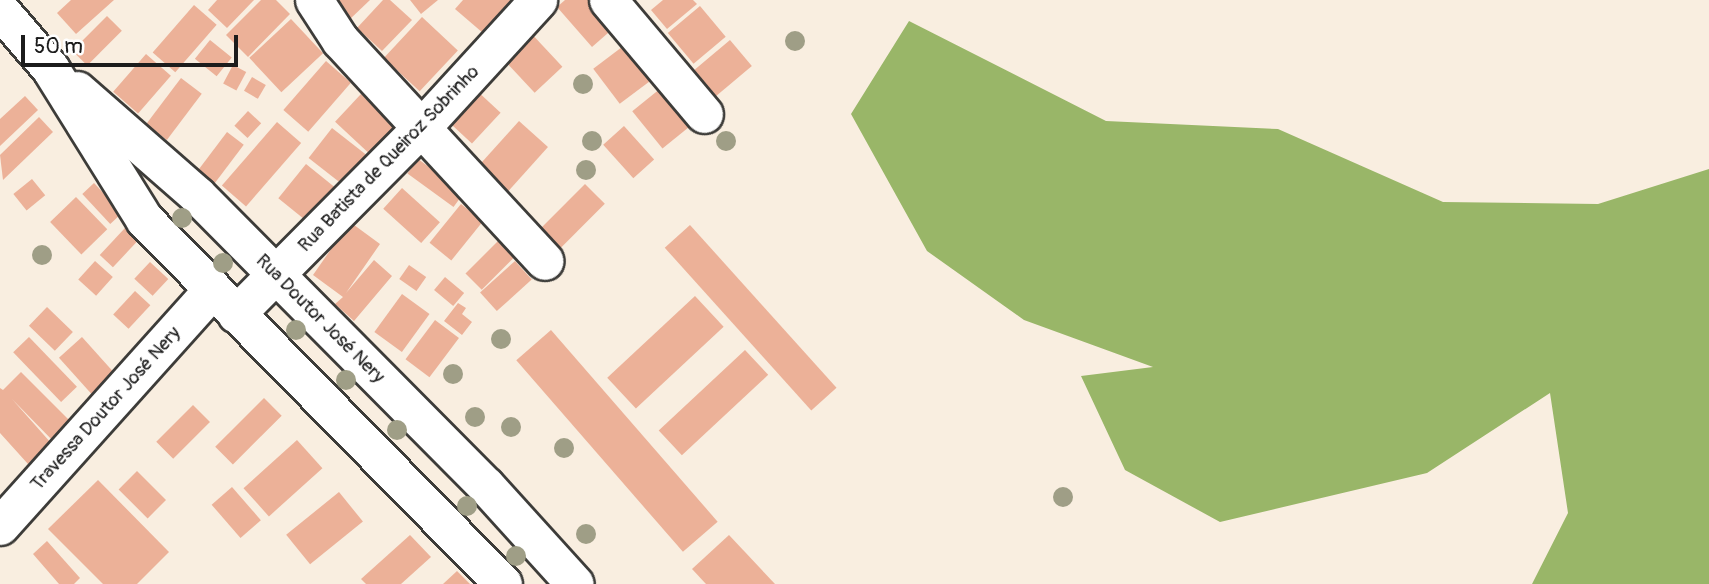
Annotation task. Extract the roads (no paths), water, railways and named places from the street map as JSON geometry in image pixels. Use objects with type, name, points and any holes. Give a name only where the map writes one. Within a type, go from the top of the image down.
[{"type":"street","points":[[314,0],[340,40],[545,261]]},
{"type":"street","name":"Rua Batista de Queiroz Sobrinho","points":[[224,302],[277,276],[420,129],[538,0]]},
{"type":"street","points":[[608,0],[704,114]]},
{"type":"street","name":"Rua Doutor José Nery","points":[[0,10],[50,68],[197,195],[443,443],[572,583]]},
{"type":"street","name":"Rua Doutor José Nery","points":[[50,68],[144,219],[503,584]]},
{"type":"street","name":"Travessa Doutor José Nery","points":[[3,518],[224,302]]},
{"type":"street","points":[[405,483],[443,443]]}]
